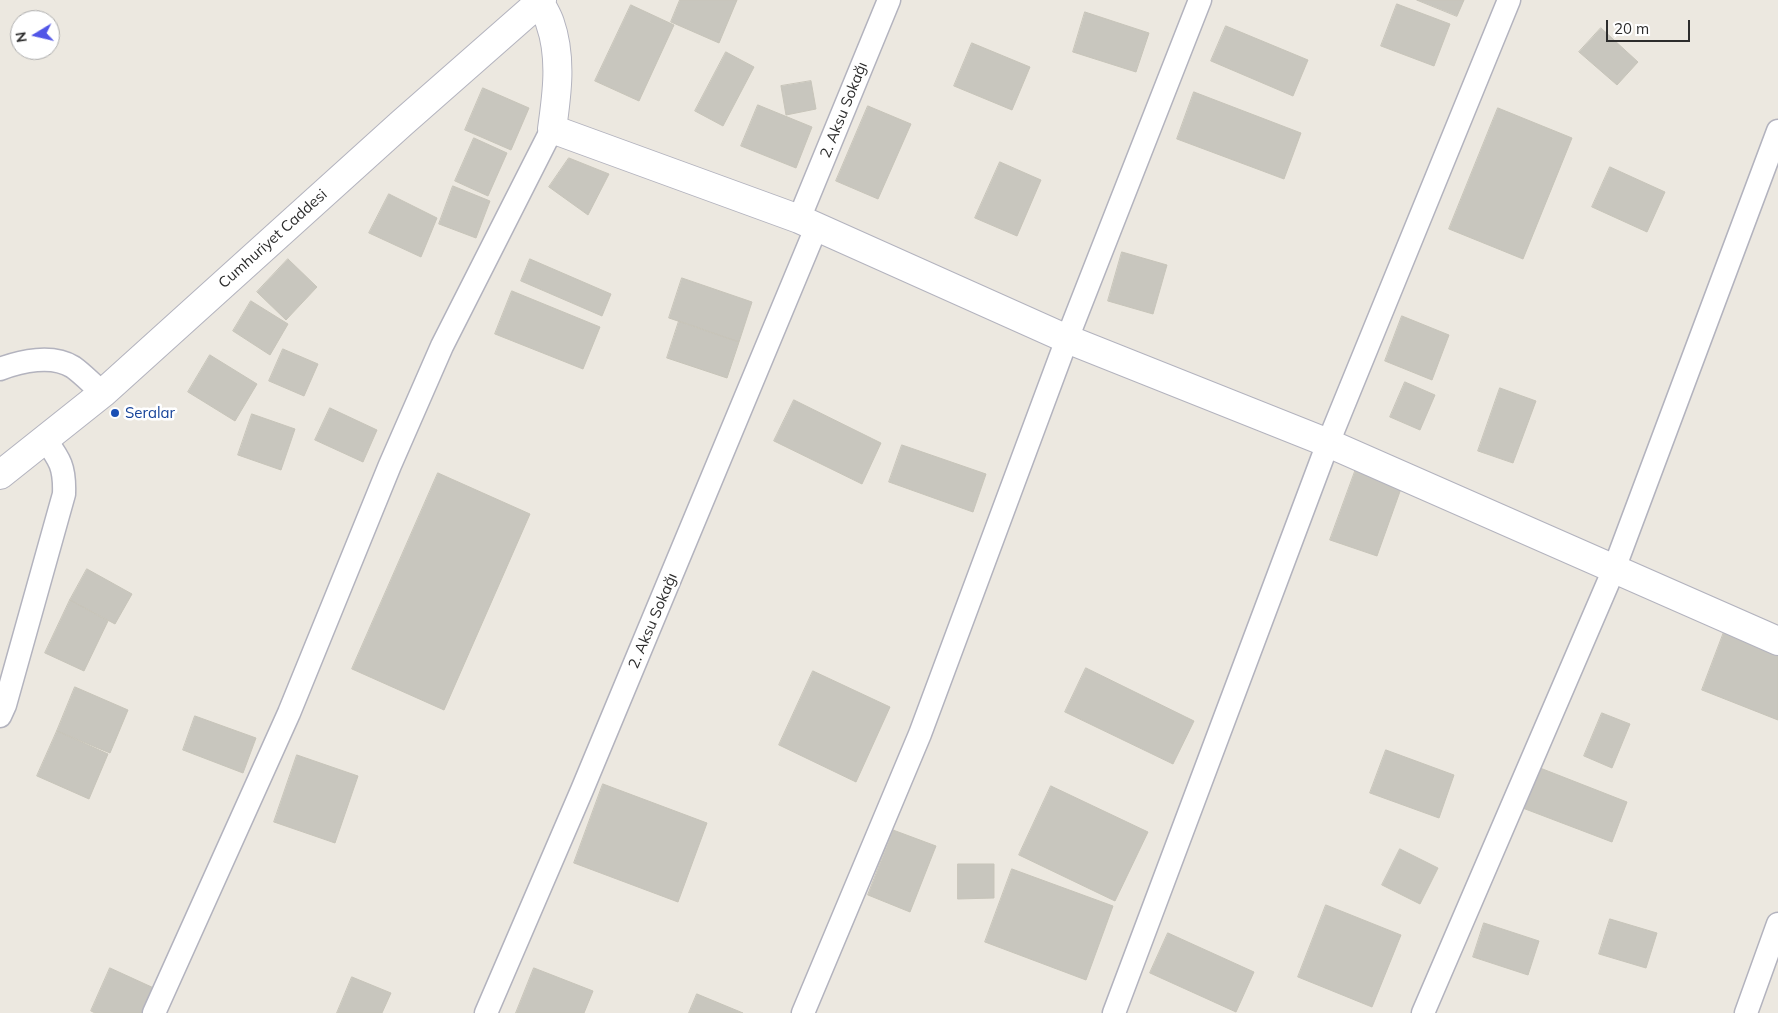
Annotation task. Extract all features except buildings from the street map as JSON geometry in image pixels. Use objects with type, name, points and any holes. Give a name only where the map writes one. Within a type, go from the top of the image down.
[{"type":"street","name":"2. Aksu Sokağı","points":[[486,1013],[586,781],[807,224],[889,0]]},
{"type":"street","points":[[803,1013],[920,734],[1067,339],[1200,0]]},
{"type":"street","points":[[1114,1013],[1328,443],[1509,0]]},
{"type":"street","points":[[154,1013],[289,713],[390,466],[442,346],[552,129],[558,86],[556,47],[550,23],[541,1]]},
{"type":"street","name":"Cumhuriyet Caddesi","points":[[0,474],[102,393],[402,123],[541,1]]},
{"type":"street","points":[[552,129],[807,224],[1067,339],[1328,443],[1778,642]]},
{"type":"street","points":[[1422,1013],[1614,570],[1778,131]]},
{"type":"street","points":[[0,369],[16,363],[34,360],[64,364],[73,367],[102,393]]},
{"type":"street","points":[[0,716],[5,705],[64,494],[65,475],[58,458],[45,439]]},
{"type":"street","points":[[1746,1013],[1778,924]]},
{"type":"place","name":"Seralar","points":[[115,413]]}]
